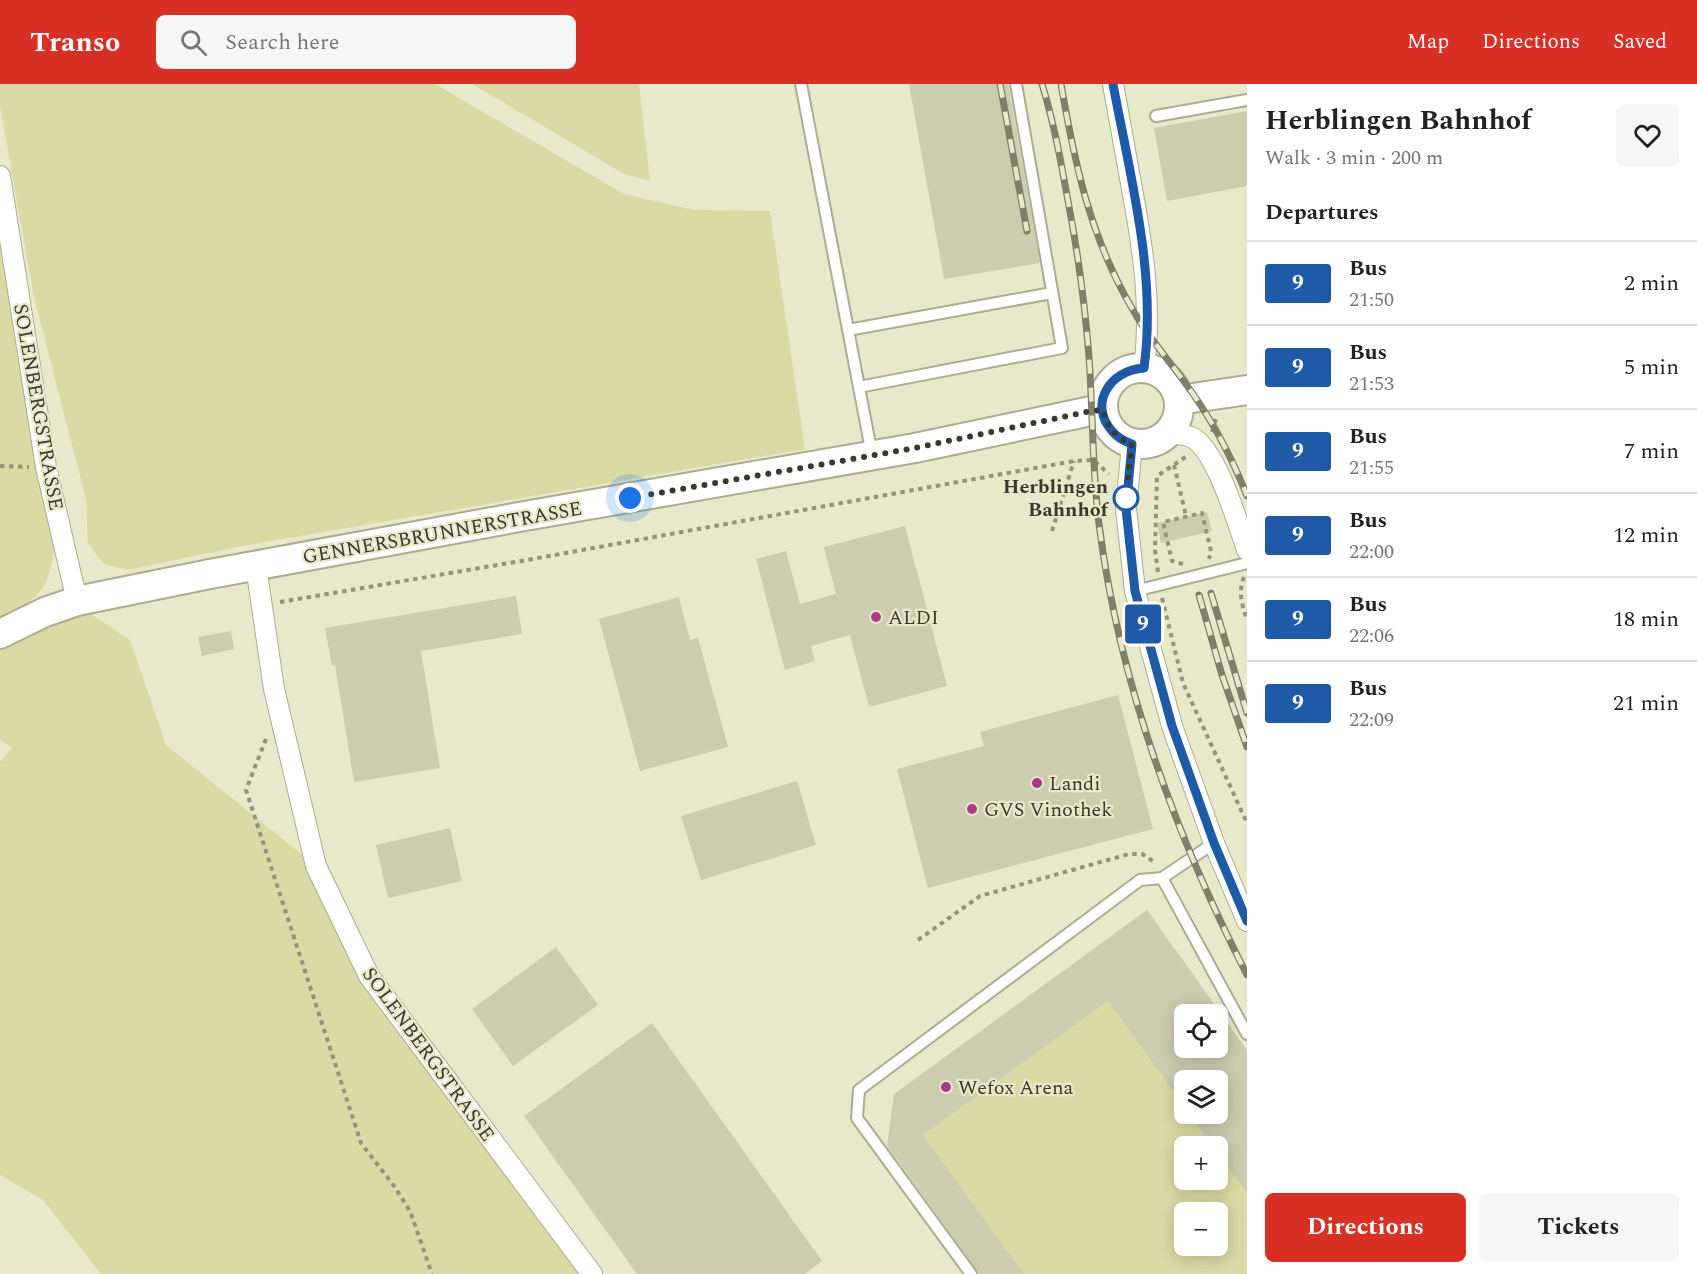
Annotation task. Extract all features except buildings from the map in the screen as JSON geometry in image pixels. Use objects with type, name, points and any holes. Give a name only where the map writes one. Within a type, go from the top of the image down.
[{"type":"street","points":[[1113,84],[1139,226],[1146,281],[1148,333],[1144,368]]},
{"type":"street","name":"SOLENBERGSTRASSE","points":[[0,176],[46,467],[77,601]]},
{"type":"street","points":[[1133,368],[1156,371],[1167,378],[1179,400],[1179,412],[1175,424],[1157,441],[1145,444],[1132,444],[1121,439],[1112,431],[1103,410],[1103,398],[1107,388],[1123,372],[1133,368]]},
{"type":"street","points":[[1179,400],[1247,390]]},
{"type":"street","name":"GENNERSBRUNNERSTRASSE","points":[[0,634],[45,612],[77,601],[531,515],[915,448],[1103,410]]},
{"type":"street","points":[[1168,433],[1190,436],[1201,444],[1230,501],[1247,550]]},
{"type":"street","points":[[1132,444],[1126,509],[1135,591],[1172,726],[1214,843],[1247,921]]},
{"type":"street","name":"SOLENBERGSTRASSE","points":[[256,566],[274,689],[316,866],[369,976],[592,1274]]},
{"type":"lane","points":[[801,84],[872,456]]},
{"type":"lane","points":[[859,387],[1062,348],[1016,84]]},
{"type":"lane","points":[[1156,116],[1247,100]]},
{"type":"lane","points":[[848,330],[1052,293]]},
{"type":"lane","points":[[1135,591],[1247,563]]},
{"type":"lane","points":[[971,1274],[857,1118],[859,1090],[1140,880],[1162,878],[1214,843]]},
{"type":"lane","points":[[1162,878],[1247,1034]]},
{"type":"path","points":[[1211,434],[1217,416]]},
{"type":"path","points":[[1191,454],[1157,476],[1155,550],[1163,607],[1184,683],[1247,823]]},
{"type":"path","points":[[1052,531],[1074,460]]},
{"type":"path","points":[[261,605],[527,560],[1074,460],[1093,460],[1108,471],[1126,509]]},
{"type":"path","points":[[1174,465],[1186,516]]},
{"type":"path","points":[[0,466],[46,467]]},
{"type":"path","points":[[1172,561],[1163,522],[1202,513],[1211,550]]},
{"type":"path","points":[[1241,586],[1242,603],[1247,620]]},
{"type":"path","points":[[279,708],[246,790],[361,1143],[410,1211],[432,1274]]},
{"type":"path","points":[[918,940],[980,896],[1129,854],[1142,854],[1155,863],[1162,878]]},
{"type":"green space","points":[[0,84],[435,84],[624,194],[694,210],[770,211],[805,449],[237,547],[128,570],[104,564],[88,544],[86,499],[34,297],[0,106]]},
{"type":"green space","points":[[472,84],[639,84],[650,181],[624,174]]},
{"type":"green space","points":[[0,176],[64,546],[54,550],[49,575],[39,593],[23,607],[0,619]]},
{"type":"green space","points":[[90,613],[130,640],[166,745],[316,866],[369,976],[592,1274],[101,1274],[43,1200],[0,1175],[0,762],[12,748],[0,739],[0,645],[54,621]]},
{"type":"green space","points":[[1108,1001],[1174,1093],[1174,1124],[1196,1124],[1205,1136],[1174,1136],[1174,1190],[1228,1190],[1228,1168],[1247,1194],[1247,1274],[1024,1274],[923,1135]]},
{"type":"railway","points":[[1000,84],[1027,231]]},
{"type":"railway","points":[[1042,84],[1060,157],[1081,279],[1089,357],[1099,524],[1120,641],[1153,756],[1174,812],[1196,867],[1247,975]]},
{"type":"railway","points":[[1061,84],[1086,200],[1118,283],[1150,337],[1211,422],[1247,496]]},
{"type":"railway","points":[[1211,593],[1247,713]]},
{"type":"railway","points":[[1199,595],[1222,675],[1247,747]]},
{"type":"bus line","name":"9","points":[[1113,84],[1139,226],[1146,281],[1148,333],[1144,368],[1133,368],[1114,379],[1103,398],[1103,410],[1112,431],[1121,439],[1132,444],[1126,509],[1135,591],[1149,647],[1172,726],[1204,817],[1247,921]]},
{"type":"place","name":"Herblingen Bahnhof","points":[[1126,498]]},
{"type":"place","name":"ALDI","points":[[876,617]]},
{"type":"place","name":"Landi","points":[[1037,783]]},
{"type":"place","name":"GVS Vinothek","points":[[972,809]]},
{"type":"place","name":"Wefox Arena","points":[[946,1087]]},
{"type":"route","points":[[630,498],[915,448],[1103,410],[1112,431],[1121,439],[1132,444],[1126,498]]}]
